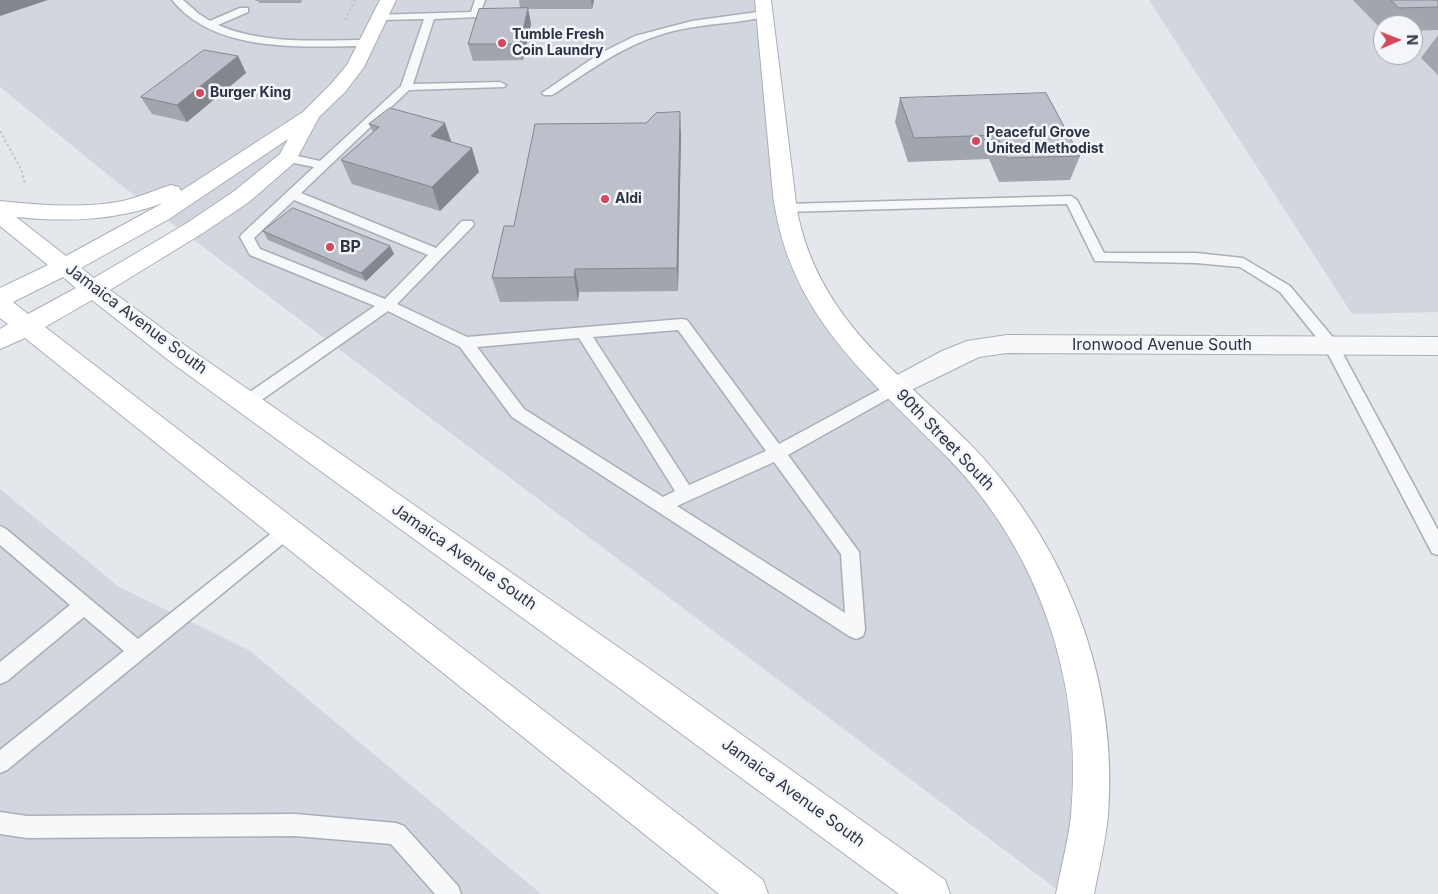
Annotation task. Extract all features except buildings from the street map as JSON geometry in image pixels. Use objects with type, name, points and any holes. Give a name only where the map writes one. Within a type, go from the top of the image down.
[{"type":"street","points":[[0,298],[66,266],[161,214],[310,116],[349,74],[368,43],[388,0]]},
{"type":"street","name":"90th Street South","points":[[764,7],[784,208],[792,243],[806,275],[824,308],[848,342],[976,468],[1011,512],[1041,560],[1065,619],[1082,676],[1090,740],[1090,807],[1075,894]]},
{"type":"street","points":[[0,340],[93,289],[242,197],[288,158],[310,116]]},
{"type":"street","points":[[0,208],[54,214],[111,212],[146,203],[247,156]]},
{"type":"street","name":"Jamaica Avenue South","points":[[0,215],[93,289],[247,402],[642,684],[931,894]]},
{"type":"street","points":[[0,305],[289,529],[570,750],[749,894]]},
{"type":"street","name":"Ironwood Avenue South","points":[[895,388],[951,358],[976,348],[1008,344],[1438,346]]},
{"type":"lane","points":[[177,0],[188,13],[209,25],[238,36],[285,41],[368,43]]},
{"type":"lane","points":[[380,17],[475,15],[480,0]]},
{"type":"lane","points":[[548,93],[621,46],[647,35],[764,7]]},
{"type":"lane","points":[[209,25],[244,10]]},
{"type":"lane","points":[[430,16],[406,87],[247,237],[255,252],[387,305],[466,342],[518,413],[856,630],[850,552],[682,324],[466,342]]},
{"type":"lane","points":[[406,87],[500,85]]},
{"type":"lane","points":[[288,158],[323,165]]},
{"type":"lane","points":[[292,194],[438,254]]},
{"type":"lane","points":[[784,208],[1071,200],[1100,258],[1196,258],[1243,263],[1285,289],[1331,345],[1438,548]]},
{"type":"lane","points":[[247,402],[387,305],[467,224]]},
{"type":"lane","points":[[583,333],[686,495]]},
{"type":"lane","points":[[662,505],[777,453],[895,388]]},
{"type":"lane","points":[[0,763],[289,529]]},
{"type":"lane","points":[[0,534],[138,652]]},
{"type":"lane","points":[[0,674],[84,605]]},
{"type":"lane","points":[[0,822],[26,828],[295,825],[396,834],[450,894]]},
{"type":"path","points":[[345,21],[356,0]]},
{"type":"path","points":[[0,132],[21,168],[25,184]]},
{"type":"shaded area","points":[[0,0],[763,0],[806,275],[1011,512],[1090,740],[1063,894],[117,182],[0,87]]},
{"type":"shaded area","points":[[1149,0],[1438,0],[1438,312],[1352,314]]},
{"type":"shaded area","points":[[0,489],[119,587],[249,650],[541,894],[0,894]]},
{"type":"place","name":"Tumble Fresh Coin Laundry","points":[[502,43]]},
{"type":"place","name":"Burger King","points":[[200,93]]},
{"type":"place","name":"Peaceful Grove United Methodist","points":[[976,141]]},
{"type":"place","name":"Aldi","points":[[605,199]]},
{"type":"place","name":"BP","points":[[330,247]]}]
